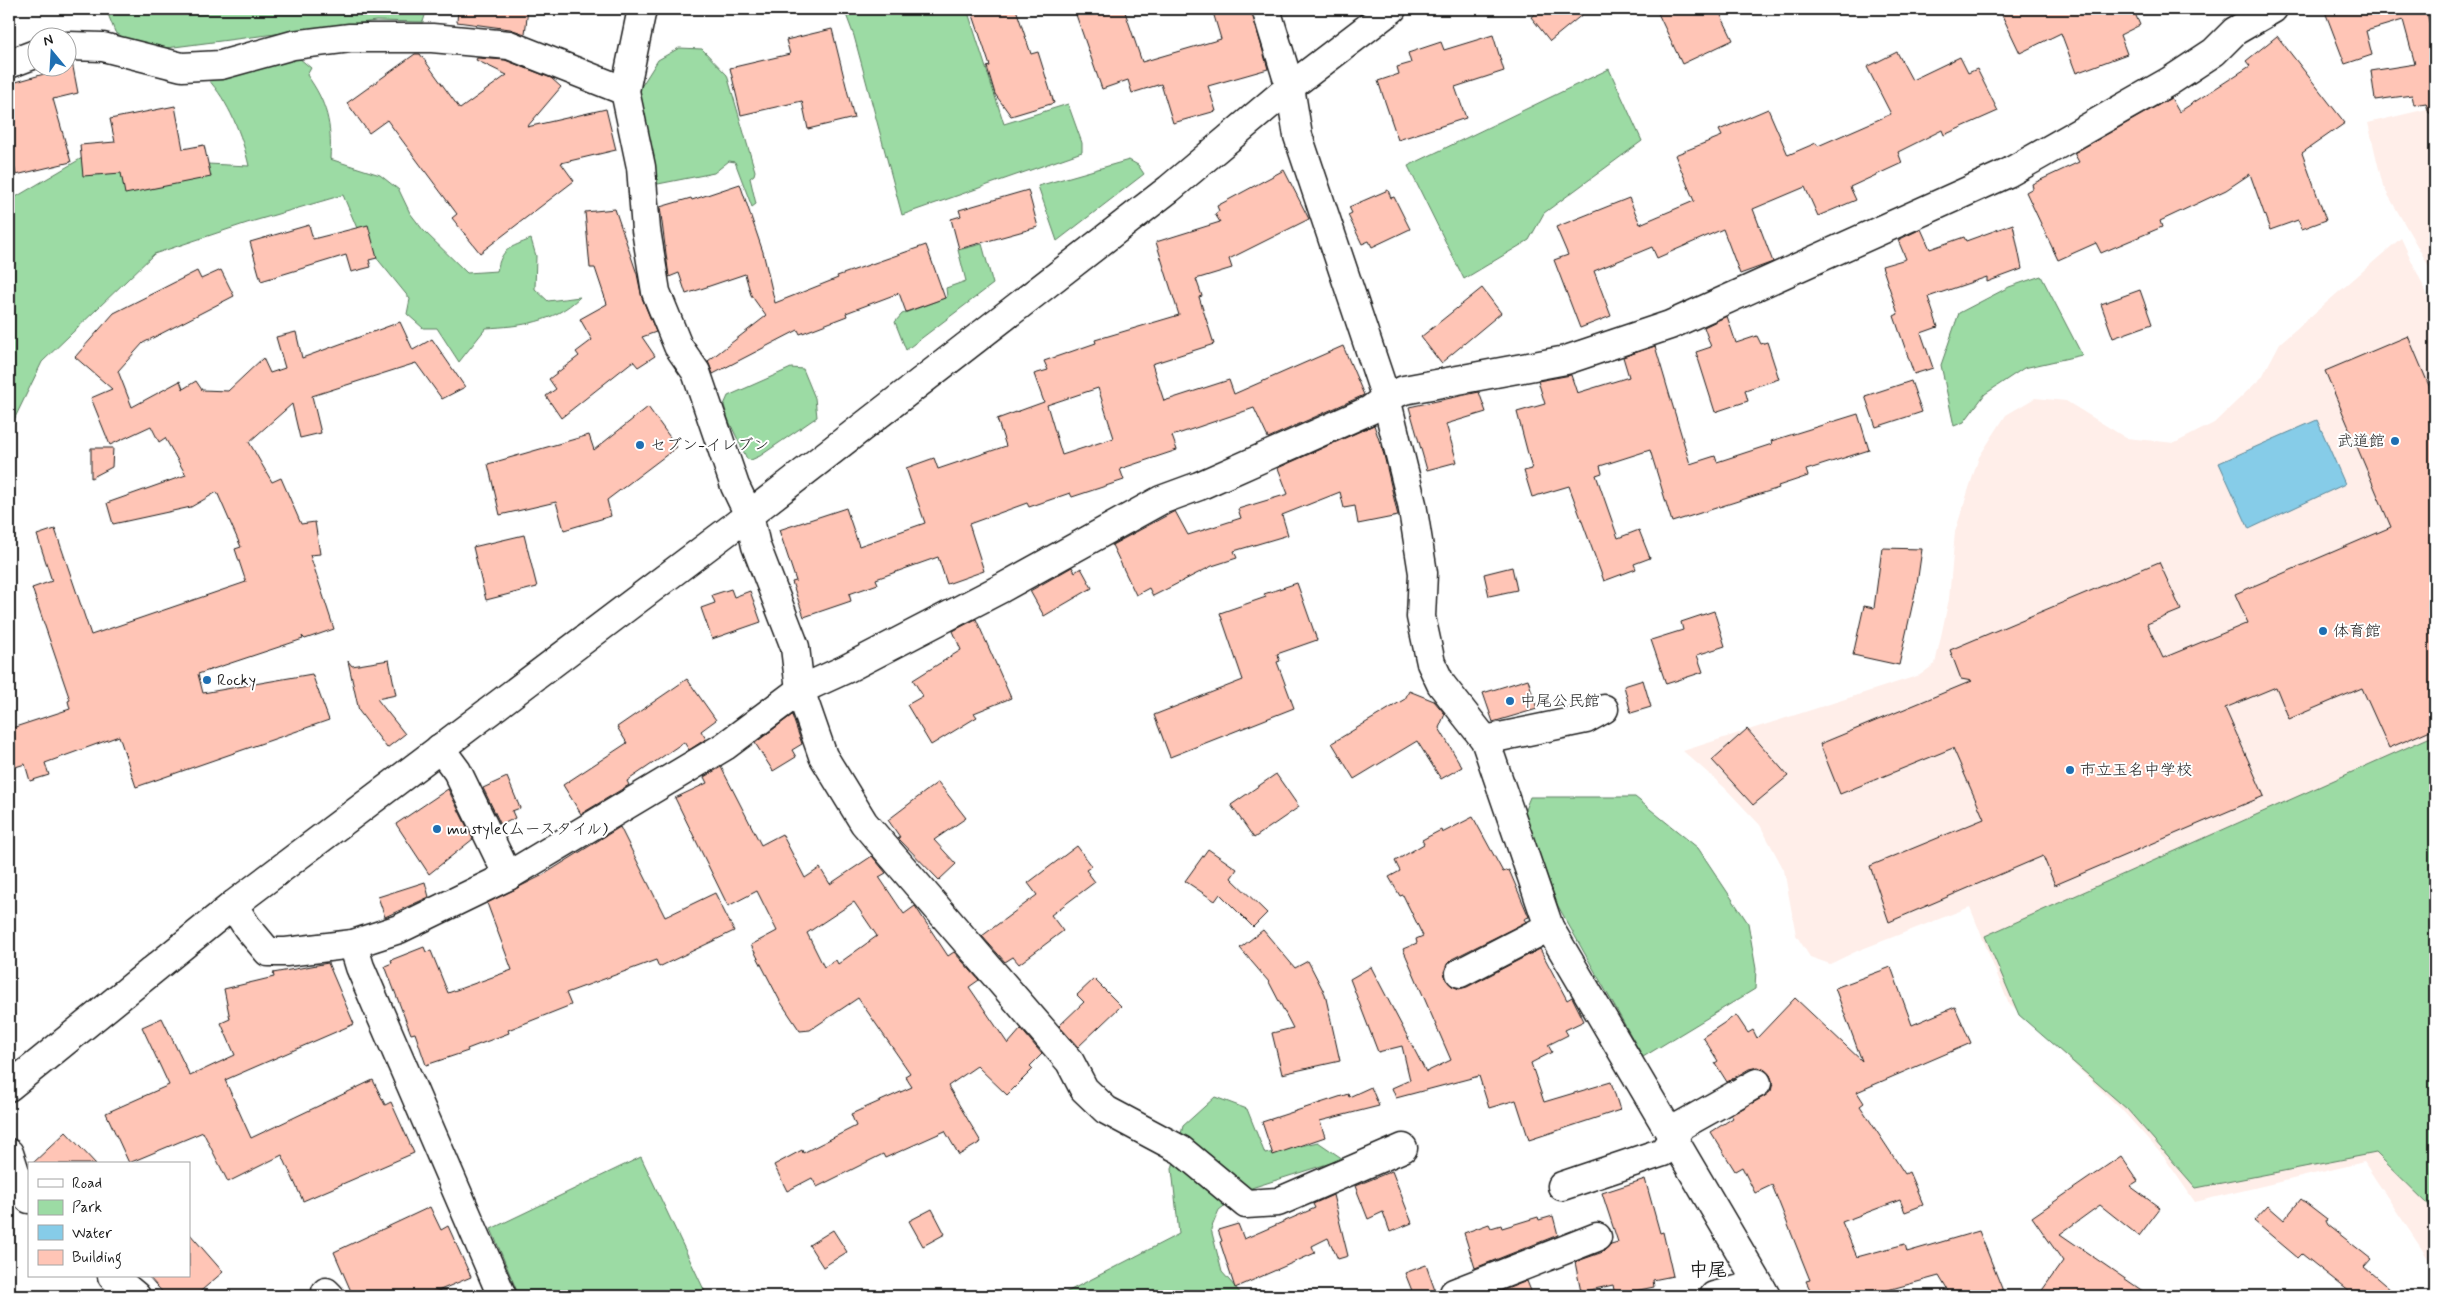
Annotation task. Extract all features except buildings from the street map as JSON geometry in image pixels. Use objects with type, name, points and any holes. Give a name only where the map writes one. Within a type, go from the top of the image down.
[{"type":"street","points":[[642,9],[625,91],[641,167],[646,230],[656,292],[678,346],[696,372],[735,486],[749,515],[756,546],[795,647],[800,690],[823,756],[864,824],[1070,1062],[1084,1089],[1106,1110],[1181,1150],[1246,1204],[1278,1202],[1403,1148]]},
{"type":"street","points":[[1266,9],[1290,87],[1298,136],[1386,398],[1412,504],[1423,572],[1421,618],[1432,663],[1441,684],[1485,740],[1549,927],[1764,1293]]},
{"type":"street","points":[[9,1087],[233,905],[749,515],[1169,189],[1290,87],[1392,9]]},
{"type":"street","points":[[233,905],[247,927],[268,952],[286,952],[353,944],[398,929],[508,876],[725,746],[800,690],[846,669],[984,597],[1161,500],[1199,486],[1370,410],[1386,398],[1404,390],[1566,360],[1670,325],[1702,311],[2008,173],[2170,81],[2214,52],[2235,31],[2273,9]]},
{"type":"street","points":[[78,46],[103,47],[182,67],[221,65],[293,45],[350,38],[432,38],[510,45],[625,91]]},
{"type":"street","points":[[9,64],[28,56]]},
{"type":"street","points":[[1485,740],[1586,719],[1604,709]]},
{"type":"street","points":[[440,748],[457,771],[508,876]]},
{"type":"street","points":[[1460,973],[1549,927]]},
{"type":"street","points":[[353,944],[360,967],[502,1296]]},
{"type":"street","points":[[1562,1186],[1663,1152],[1674,1139],[1682,1125],[1757,1083]]},
{"type":"street","points":[[9,1153],[21,1190],[28,1198]]},
{"type":"street","points":[[1454,1293],[1597,1237]]},
{"type":"street","points":[[114,1278],[136,1296]]},
{"type":"street","points":[[1714,1296],[1748,1287],[1764,1293]]},
{"type":"shaded area","points":[[2435,107],[2435,277],[2383,186],[2368,123]]},
{"type":"shaded area","name":"市立玉名中学校","points":[[2401,238],[2435,311],[2435,1266],[2433,1266],[2364,1162],[2195,1202],[2164,1157],[2122,1110],[2008,1002],[1970,907],[1857,951],[1830,964],[1810,957],[1796,935],[1784,870],[1760,825],[1725,788],[1683,751],[1920,675],[1935,664],[1949,599],[1955,532],[1979,457],[2006,415],[2035,398],[2066,401],[2126,438],[2175,443],[2214,423],[2262,377],[2280,343]]},
{"type":"green space","points":[[106,9],[427,9],[423,22],[376,21],[143,51],[115,32]]},
{"type":"green space","points":[[844,9],[967,9],[1004,124],[1068,104],[1082,143],[1082,152],[902,215],[854,36]]},
{"type":"green space","points":[[679,48],[702,49],[727,75],[755,171],[754,175],[750,178],[756,204],[752,207],[735,162],[729,161],[714,173],[658,184],[653,176],[639,90],[658,60]]},
{"type":"green space","points":[[299,58],[311,68],[307,75],[314,85],[327,114],[330,135],[330,159],[380,175],[399,190],[410,213],[423,230],[467,273],[497,271],[504,253],[531,239],[536,256],[535,289],[548,301],[580,297],[559,313],[536,322],[486,328],[459,362],[437,328],[423,328],[407,314],[410,299],[362,240],[343,195],[247,223],[154,254],[42,362],[9,430],[9,201],[82,158],[249,166],[234,119],[215,87],[207,78]]},
{"type":"green space","points":[[1609,69],[1642,141],[1544,213],[1529,240],[1464,279],[1408,166]]},
{"type":"green space","points":[[1129,160],[1138,165],[1144,174],[1057,241],[1038,186]]},
{"type":"green space","points":[[982,244],[993,284],[906,350],[895,322],[902,314],[947,297],[946,288],[966,281],[958,250]]},
{"type":"green space","points":[[2041,276],[2082,355],[2024,368],[1985,394],[1964,422],[1954,426],[1941,365],[1959,313],[2009,287]]},
{"type":"green space","points":[[791,368],[803,369],[815,398],[817,417],[760,456],[751,460],[747,459],[728,419],[724,405],[728,396]]},
{"type":"green space","points":[[2435,735],[2435,1211],[2376,1153],[2196,1188],[2127,1109],[2019,1015],[1985,936]]},
{"type":"green space","points":[[1530,797],[1635,797],[1698,848],[1748,923],[1756,969],[1755,989],[1643,1057],[1558,906],[1524,812]]},
{"type":"green space","points":[[1215,1097],[1247,1109],[1265,1154],[1318,1142],[1343,1159],[1245,1190],[1219,1210],[1211,1229],[1222,1272],[1243,1296],[1059,1296],[1179,1234],[1172,1169],[1183,1126]]},
{"type":"green space","points":[[641,1157],[707,1296],[519,1296],[491,1229]]},
{"type":"water","points":[[2317,420],[2345,484],[2249,529],[2219,463]]},
{"type":"place","name":"武道館","points":[[2395,441]]},
{"type":"place","name":"セブン-イレブン","points":[[640,445]]},
{"type":"place","name":"体育館","points":[[2323,631]]},
{"type":"place","name":"Rocky","points":[[207,680]]},
{"type":"place","name":"中尾公民館","points":[[1510,701]]},
{"type":"place","name":"市立玉名中学校","points":[[2070,770]]},
{"type":"place","name":"mu style(厶ースタイル)","points":[[437,829]]},
{"type":"district","name":"中尾","points":[[1708,1270]]}]
